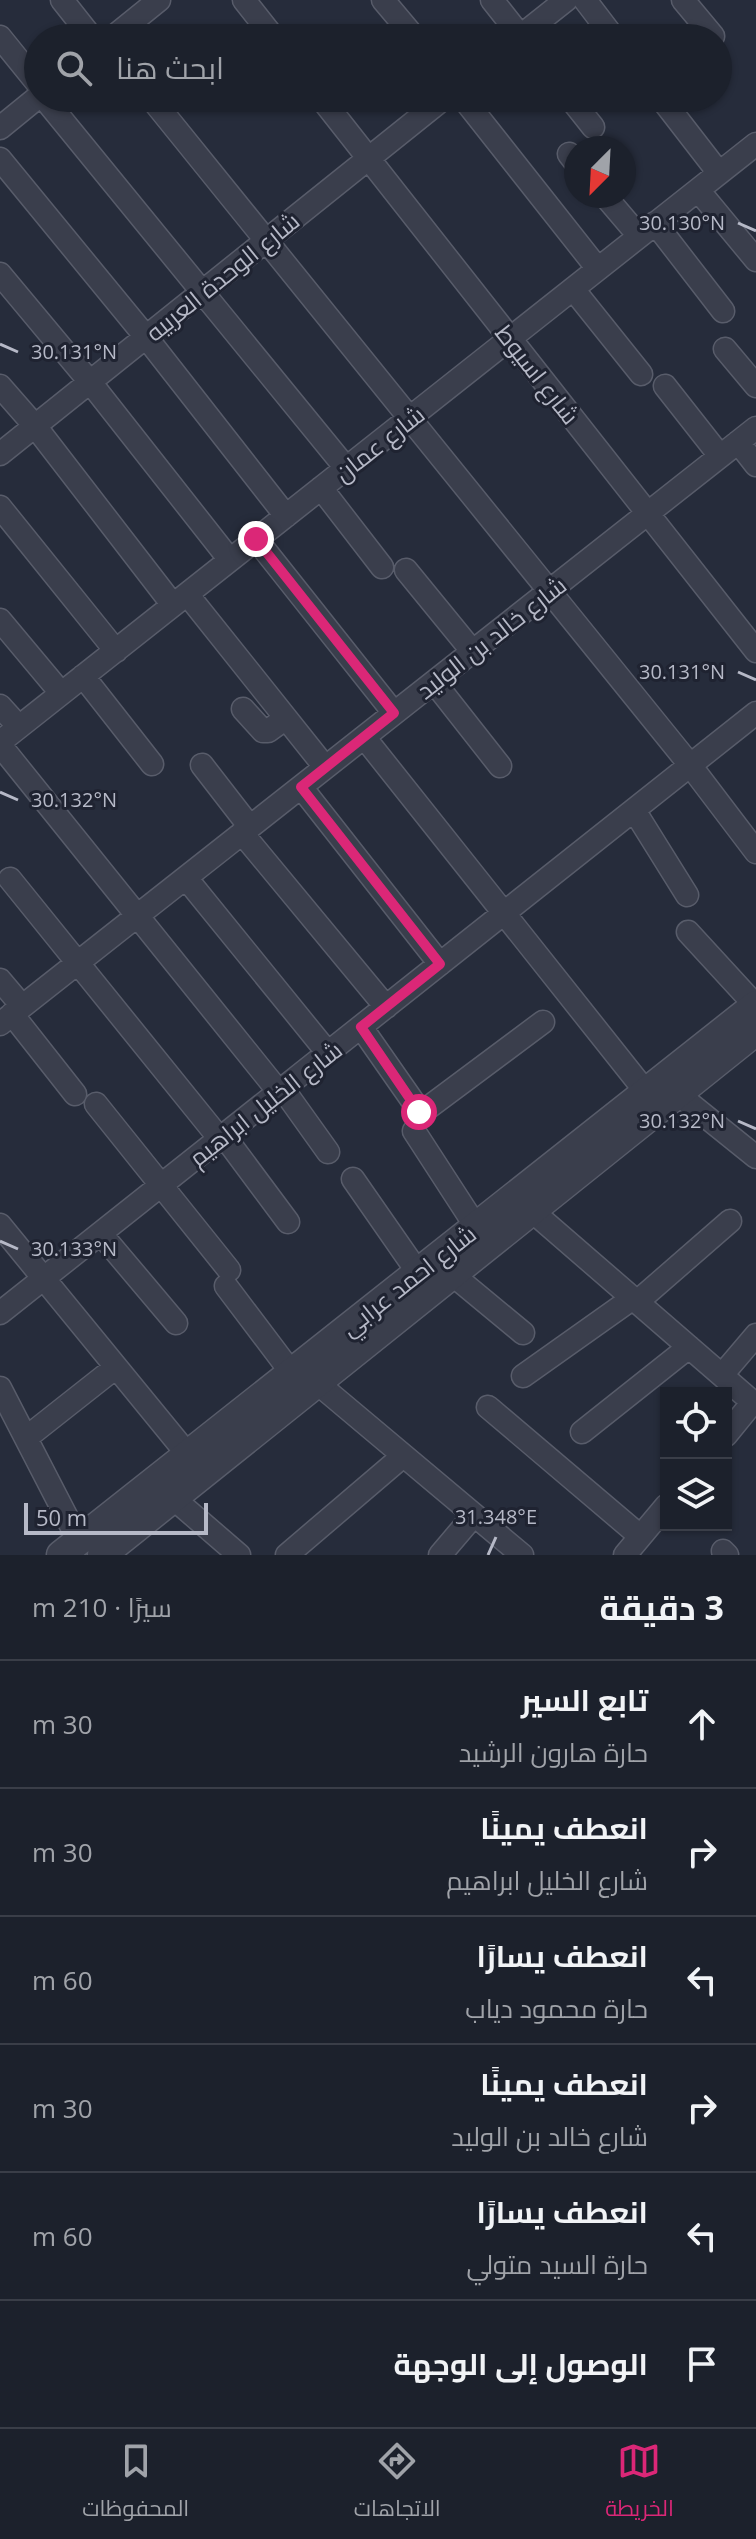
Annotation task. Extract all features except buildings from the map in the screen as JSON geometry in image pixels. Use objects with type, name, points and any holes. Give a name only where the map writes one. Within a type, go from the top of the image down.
[{"type":"street","points":[[62,0],[81,24]]},
{"type":"street","points":[[129,24],[159,0]]},
{"type":"street","points":[[244,0],[263,24]]},
{"type":"street","points":[[383,0],[403,24]]},
{"type":"street","points":[[492,0],[510,24]]},
{"type":"street","points":[[536,24],[566,0]]},
{"type":"street","points":[[585,0],[603,24]]},
{"type":"street","points":[[683,0],[703,24]]},
{"type":"street","points":[[0,37],[24,67]]},
{"type":"street","points":[[0,128],[24,110]]},
{"type":"street","points":[[53,112],[346,468]]},
{"type":"street","points":[[162,112],[690,765],[756,852]]},
{"type":"street","name":"شارع اسيوط","points":[[332,112],[756,651]]},
{"type":"street","name":"شارع الوحدة العربيه","points":[[0,454],[427,112]]},
{"type":"street","points":[[474,112],[598,269]]},
{"type":"street","points":[[581,112],[593,127]]},
{"type":"street","points":[[672,112],[719,173]]},
{"type":"street","name":"شارع عمان","points":[[0,743],[756,144]]},
{"type":"street","points":[[0,159],[146,337],[286,516]]},
{"type":"street","points":[[698,190],[756,260]]},
{"type":"street","points":[[620,208],[647,230],[723,311]]},
{"type":"street","points":[[0,274],[90,382],[230,560]]},
{"type":"street","points":[[573,289],[641,374]]},
{"type":"street","points":[[725,349],[756,386]]},
{"type":"street","points":[[0,386],[325,767]]},
{"type":"street","points":[[665,386],[729,449],[756,465]]},
{"type":"street","name":"شارع خالد بن الوليد","points":[[11,1015],[756,428]]},
{"type":"street","points":[[321,488],[382,567]]},
{"type":"street","points":[[0,507],[116,651]]},
{"type":"street","points":[[256,539],[394,713]]},
{"type":"street","points":[[406,570],[473,652]]},
{"type":"street","points":[[0,620],[61,693]]},
{"type":"street","points":[[83,676],[152,764]]},
{"type":"street","points":[[434,682],[500,766]]},
{"type":"street","points":[[0,706],[19,727]]},
{"type":"street","points":[[243,709],[263,731],[268,731],[286,718]]},
{"type":"street","name":"شارع الخليل ابراهيم","points":[[0,1313],[756,713]]},
{"type":"street","points":[[364,737],[646,1092]]},
{"type":"street","points":[[0,743],[328,1152]]},
{"type":"street","points":[[202,765],[246,830],[386,1007]]},
{"type":"street","points":[[301,787],[440,964]]},
{"type":"street","points":[[634,810],[687,895]]},
{"type":"street","points":[[186,878],[328,1053]]},
{"type":"street","points":[[10,879],[288,1222]]},
{"type":"street","points":[[688,932],[756,1006]]},
{"type":"street","points":[[0,980],[11,1015],[75,1094]]},
{"type":"street","name":"شارع احمد عرابي","points":[[81,1550],[304,1382],[434,1279],[646,1092],[756,1006]]},
{"type":"street","points":[[361,1027],[421,1113],[543,1022]]},
{"type":"street","name":"شارع احمد عرابي","points":[[482,1236],[532,1211],[756,1031]]},
{"type":"street","points":[[679,1095],[756,1157]]},
{"type":"street","points":[[96,1104],[161,1186],[304,1382],[403,1456],[522,1555]]},
{"type":"street","points":[[414,1131],[482,1236]]},
{"type":"street","points":[[353,1179],[434,1279],[523,1333]]},
{"type":"street","points":[[532,1211],[755,1403],[732,1428]]},
{"type":"street","points":[[523,1376],[635,1300],[730,1221]]},
{"type":"street","points":[[0,1225],[195,1464]]},
{"type":"street","points":[[101,1234],[176,1323]]},
{"type":"street","points":[[722,1375],[756,1335]]},
{"type":"street","points":[[582,1432],[689,1347]]},
{"type":"street","points":[[26,1438],[116,1367]]},
{"type":"street","points":[[0,1388],[81,1550]]},
{"type":"street","points":[[488,1407],[640,1536]]},
{"type":"street","points":[[287,1555],[403,1456]]},
{"type":"street","name":"شارع احمد عرابي","points":[[81,1550],[173,1498],[195,1464]]},
{"type":"street","points":[[173,1498],[239,1555]]},
{"type":"street","points":[[625,1555],[660,1513]]},
{"type":"street","points":[[440,1555],[474,1515]]},
{"type":"route","points":[[256,539],[394,713],[301,787],[440,964],[361,1027],[419,1112]]}]
